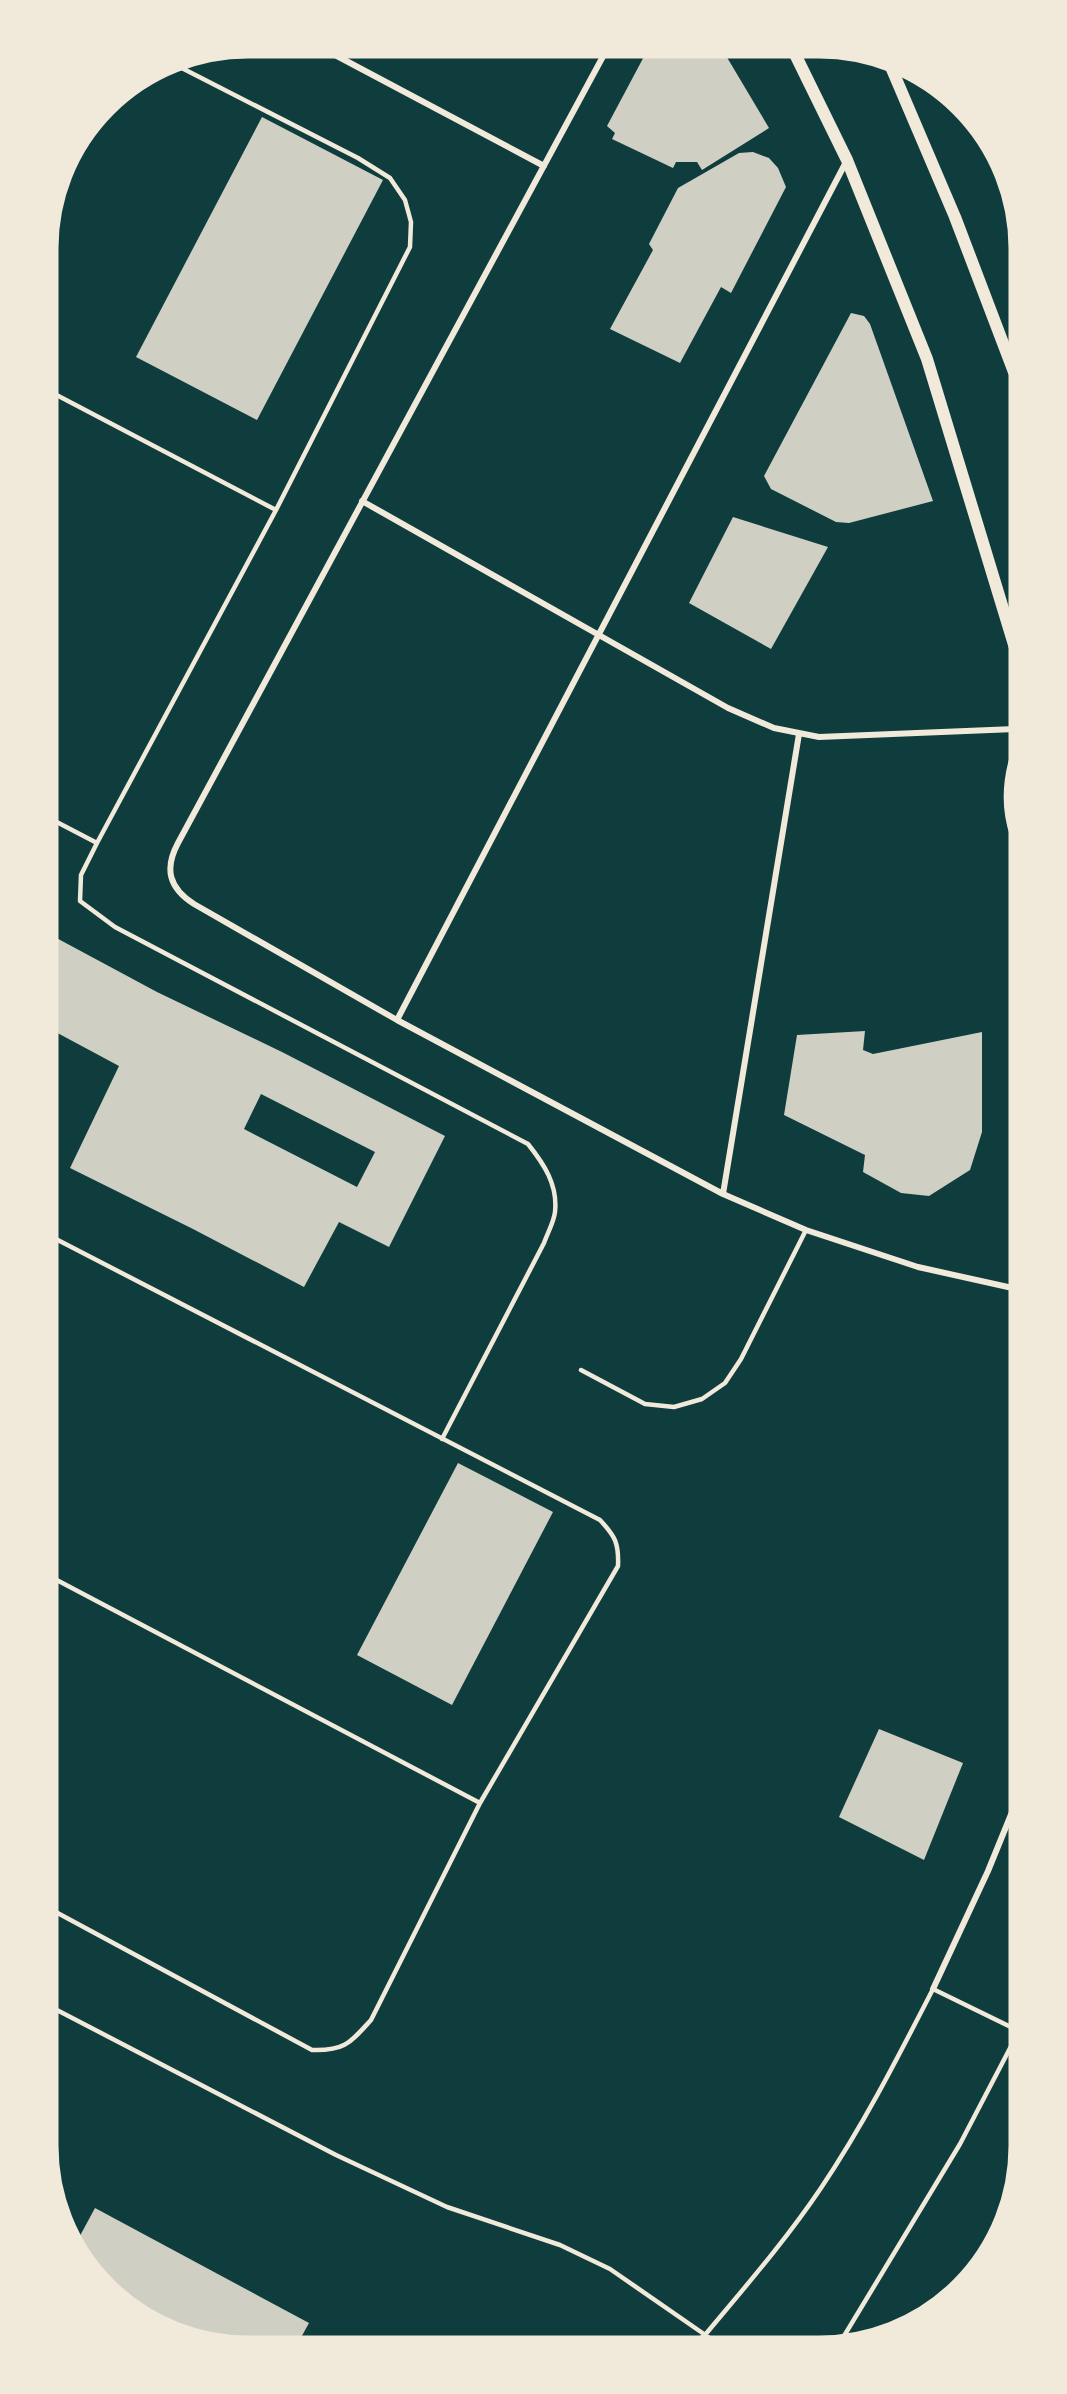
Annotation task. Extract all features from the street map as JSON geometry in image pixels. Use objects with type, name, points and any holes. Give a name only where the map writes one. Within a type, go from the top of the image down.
[{"type":"main road","points":[[796,57],[847,160],[927,359],[1010,632]]},
{"type":"main road","points":[[893,72],[955,217],[1010,361]]},
{"type":"main road","points":[[1010,778],[1010,810]]},
{"type":"street","points":[[339,57],[544,166]]},
{"type":"street","points":[[603,57],[177,843],[171,856],[170,871],[173,884],[188,900],[398,1020],[723,1194],[806,1230],[918,1267],[1010,1287]]},
{"type":"street","points":[[398,1020],[847,160]]},
{"type":"street","points":[[362,501],[750,719],[799,734],[839,738],[1010,729]]},
{"type":"street","points":[[723,1194],[799,734]]},
{"type":"street","points":[[933,1989],[988,1871],[1010,1817]]},
{"type":"lane","points":[[183,68],[358,158],[390,178],[405,200],[411,222],[410,247],[276,510],[97,843],[81,875],[80,901],[115,927],[528,1144],[542,1162],[553,1183],[555,1213],[544,1243],[442,1439]]},
{"type":"lane","points":[[57,395],[276,510]]},
{"type":"lane","points":[[57,822],[97,843]]},
{"type":"lane","points":[[581,1370],[645,1404],[674,1407],[702,1399],[725,1383],[741,1359],[806,1230]]},
{"type":"lane","points":[[57,1240],[600,1520],[613,1533],[619,1548],[618,1566],[480,1803],[370,2019],[354,2039],[333,2051],[312,2050],[57,1913]]},
{"type":"lane","points":[[57,1580],[480,1803]]},
{"type":"lane","points":[[702,2337],[764,2264],[820,2189],[876,2102],[933,1989],[1010,2026]]},
{"type":"lane","points":[[57,2010],[336,2155],[437,2202],[560,2245],[610,2269],[708,2337]]},
{"type":"lane","points":[[845,2335],[960,2144],[1010,2047]]},
{"type":"building","points":[[644,57],[727,57],[769,128],[702,170],[697,162],[676,162],[673,168],[612,139],[615,133],[607,126]]},
{"type":"building","points":[[262,117],[383,180],[257,420],[136,357]]},
{"type":"building","points":[[753,152],[769,158],[778,168],[786,187],[731,293],[721,287],[680,363],[610,329],[653,250],[649,244],[678,188],[739,153]]},
{"type":"building","points":[[851,313],[864,316],[870,324],[933,501],[849,523],[836,522],[771,489],[764,476]]},
{"type":"building","points":[[733,517],[828,547],[771,649],[689,603]]},
{"type":"building","points":[[57,938],[157,992],[282,1052],[445,1136],[389,1247],[339,1222],[304,1287],[70,1168],[119,1066],[57,1033]],"holes":[[[261,1094],[375,1152],[357,1187],[244,1129]]]},
{"type":"building","points":[[865,1031],[863,1050],[873,1054],[982,1032],[982,1132],[970,1170],[929,1196],[901,1193],[863,1172],[865,1155],[784,1115],[797,1035]]},
{"type":"building","points":[[458,1463],[553,1512],[452,1705],[357,1655]]},
{"type":"building","points":[[879,1729],[963,1763],[924,1860],[839,1817]]},
{"type":"building","points":[[95,2208],[309,2323],[301,2337],[235,2337],[186,2327],[163,2317],[132,2298],[96,2262],[80,2236]]}]
